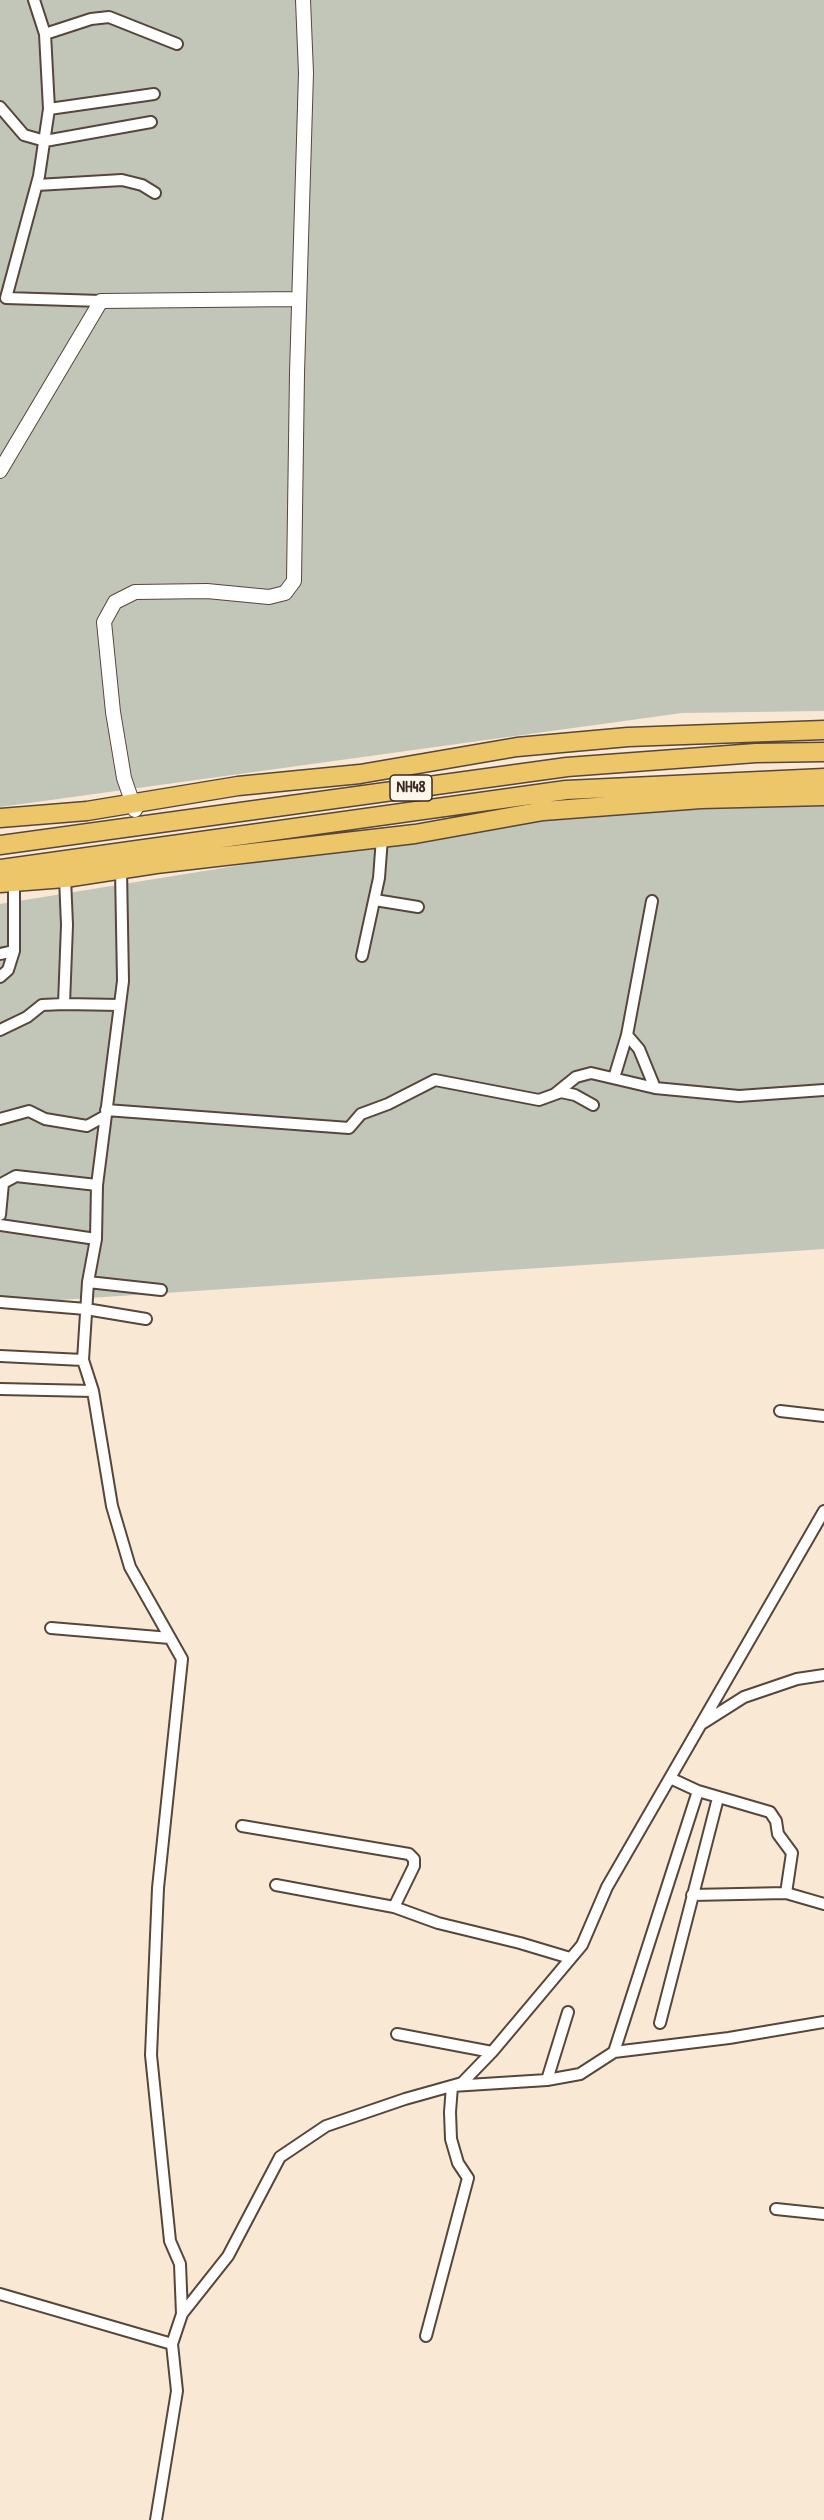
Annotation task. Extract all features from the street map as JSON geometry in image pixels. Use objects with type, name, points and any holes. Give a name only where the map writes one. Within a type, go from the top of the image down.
[{"type":"highway","points":[[0,818],[133,807],[238,786],[360,774],[517,747],[628,737],[824,730]]},
{"type":"highway","name":"NH48","points":[[0,845],[567,767],[756,753],[824,753]]},
{"type":"highway","name":"NH48","points":[[0,869],[566,790],[756,779],[824,778]]},
{"type":"highway","points":[[7,883],[121,870],[140,862],[382,838],[543,811],[701,800],[824,796]]},
{"type":"street","points":[[34,0],[45,34],[49,109],[44,155],[6,298],[101,301],[299,299]]},
{"type":"street","points":[[133,807],[124,778],[113,712],[104,622],[115,602],[135,592],[207,591],[269,597],[285,593],[294,581],[306,73],[303,0]]},
{"type":"street","points":[[45,34],[91,19],[109,17],[177,44]]},
{"type":"street","points":[[49,109],[154,94]]},
{"type":"street","points":[[0,107],[24,135],[45,141],[151,122]]},
{"type":"street","points":[[37,185],[122,180],[142,185],[155,193]]},
{"type":"street","points":[[0,471],[101,301]]},
{"type":"street","points":[[362,956],[380,878],[382,838]]},
{"type":"street","points":[[121,870],[123,981],[97,1185],[96,1239],[88,1282],[83,1360],[93,1391],[112,1506],[130,1567],[182,1659],[158,1888],[151,2055],[170,2241],[180,2264],[182,2314]]},
{"type":"street","points":[[64,1004],[67,924],[65,878]]},
{"type":"street","points":[[0,977],[8,970],[14,951],[7,883]]},
{"type":"street","points":[[375,900],[418,907]]},
{"type":"street","points":[[614,1077],[627,1035],[652,901]]},
{"type":"street","points":[[0,954],[14,951]]},
{"type":"street","points":[[0,1030],[27,1017],[42,1005],[120,1005]]},
{"type":"street","points":[[627,1035],[639,1049],[655,1088]]},
{"type":"street","points":[[555,1094],[576,1077],[591,1073],[655,1088],[739,1096],[824,1090]]},
{"type":"street","points":[[0,1119],[29,1111],[45,1119],[87,1126],[106,1113],[349,1128],[361,1114],[388,1104],[435,1080],[539,1100],[561,1092],[575,1095],[593,1105]]},
{"type":"street","points":[[0,1215],[3,1183],[16,1176],[97,1185]]},
{"type":"street","points":[[0,1225],[96,1239]]},
{"type":"street","points":[[88,1282],[161,1290]]},
{"type":"street","points":[[0,1302],[86,1309],[146,1319]]},
{"type":"street","points":[[0,1356],[83,1360]]},
{"type":"street","points":[[0,1389],[93,1391]]},
{"type":"street","points":[[780,1411],[824,1416]]},
{"type":"street","points":[[156,2520],[177,2391],[172,2344],[182,2314],[228,2256],[280,2157],[326,2126],[405,2099],[462,2083],[492,2052],[582,1944],[607,1887],[824,1511]]},
{"type":"street","points":[[51,1628],[170,1638]]},
{"type":"street","points":[[701,1725],[744,1697],[797,1679],[824,1675]]},
{"type":"street","points":[[670,1778],[718,1798],[770,1812],[776,1821],[778,1834],[792,1853],[786,1893]]},
{"type":"street","points":[[614,2052],[698,1791]]},
{"type":"street","points":[[660,2023],[718,1798]]},
{"type":"street","points":[[242,1826],[410,1854],[414,1859],[414,1866],[394,1907]]},
{"type":"street","points":[[276,1885],[394,1907],[438,1923],[520,1942],[570,1958]]},
{"type":"street","points":[[692,1895],[786,1893],[824,1904]]},
{"type":"street","points":[[547,2080],[568,2012]]},
{"type":"street","points":[[452,2086],[547,2080],[580,2074],[614,2052],[729,2038],[824,2022]]},
{"type":"street","points":[[397,2034],[492,2052]]},
{"type":"street","points":[[426,2336],[468,2178],[458,2163],[451,2139],[452,2086]]},
{"type":"street","points":[[776,2209],[824,2214]]},
{"type":"street","points":[[0,2294],[172,2344]]},
{"type":"shaded area","points":[[0,0],[824,0],[824,711],[682,713],[0,807]]},
{"type":"shaded area","points":[[744,802],[824,805],[824,1249],[0,1304],[0,904],[513,821]]}]
